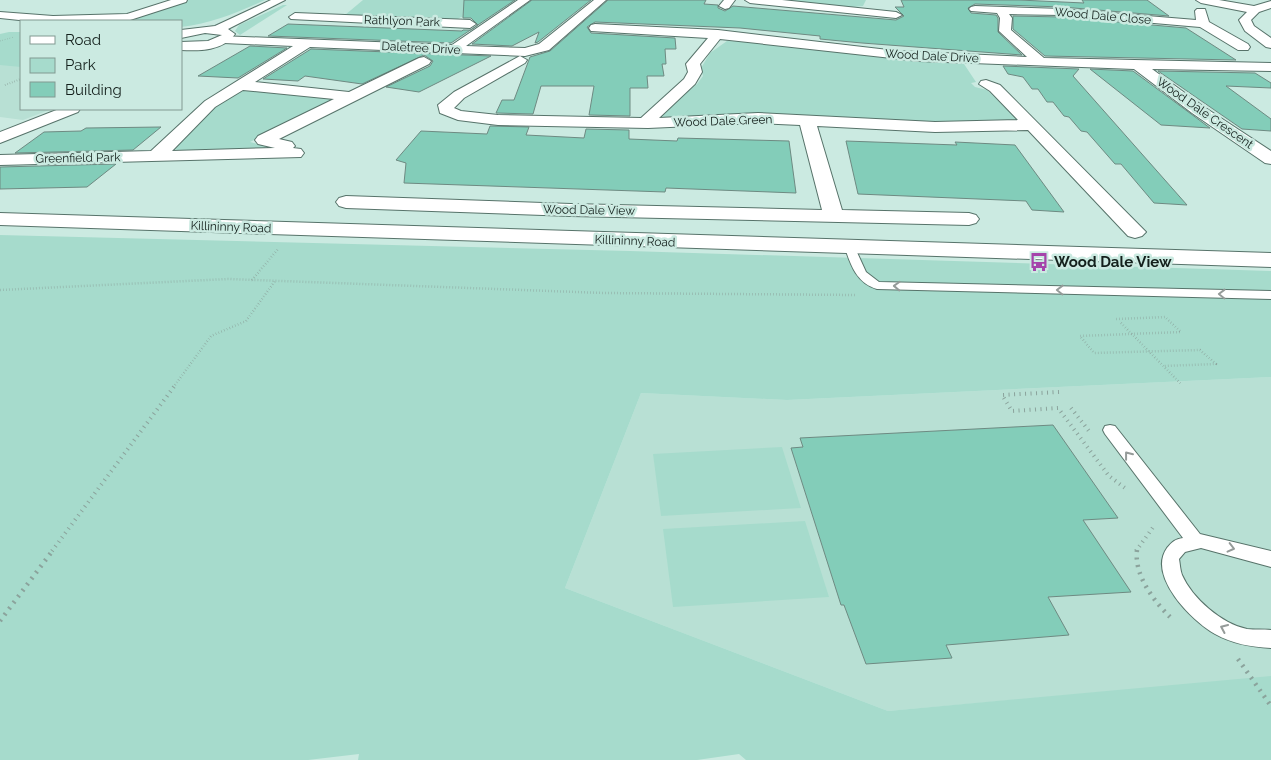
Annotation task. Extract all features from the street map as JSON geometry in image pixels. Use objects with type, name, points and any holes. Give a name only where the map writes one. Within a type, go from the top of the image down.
[{"type":"street","points":[[0,15],[53,20],[121,19],[182,0]]},
{"type":"street","points":[[182,44],[204,45],[280,0]]},
{"type":"street","points":[[520,0],[525,0]]},
{"type":"street","points":[[450,50],[525,0]]},
{"type":"street","name":"Daletree Drive","points":[[220,35],[306,43],[517,53],[540,49],[601,0]]},
{"type":"street","points":[[750,0],[896,15]]},
{"type":"street","points":[[868,11],[873,0]]},
{"type":"street","points":[[1202,12],[1255,10],[1271,4]]},
{"type":"street","name":"Rathlyon Park","points":[[334,18],[353,5]]},
{"type":"street","name":"Wood Dale Close","points":[[975,9],[1062,12],[1202,12],[1243,47]]},
{"type":"street","points":[[1255,10],[1245,20],[1249,28],[1271,44]]},
{"type":"street","points":[[1002,11],[1006,18],[1005,31],[1041,62]]},
{"type":"street","name":"Rathlyon Park","points":[[295,17],[470,24]]},
{"type":"street","points":[[0,26],[17,33]]},
{"type":"street","name":"Wood Dale Drive","points":[[595,28],[630,28],[718,34],[874,53],[1139,66],[1271,67]]},
{"type":"street","points":[[648,123],[648,118],[690,80],[695,72],[693,64],[718,34]]},
{"type":"street","points":[[156,156],[210,104],[306,43]]},
{"type":"street","name":"Wood Dale Green","points":[[520,60],[459,95],[446,105],[448,113],[498,120],[648,123],[758,118],[935,127],[1032,125]]},
{"type":"street","name":"Greenfield Park","points":[[0,160],[290,150],[264,140],[424,61]]},
{"type":"street","name":"Wood Dale Crescent","points":[[1139,66],[1198,110],[1271,160]]},
{"type":"street","points":[[986,84],[995,88],[1135,232]]},
{"type":"street","points":[[240,85],[354,96]]},
{"type":"street","points":[[0,138],[70,110]]},
{"type":"street","points":[[807,121],[833,214]]},
{"type":"street","name":"Wood Dale View","points":[[346,202],[581,210],[833,214],[969,219]]},
{"type":"street","name":"Killininny Road","points":[[0,219],[850,248],[1271,260]]},
{"type":"lane","points":[[850,248],[860,274],[865,280],[874,284],[891,286],[1271,295]]},
{"type":"lane","points":[[1110,430],[1195,541]]},
{"type":"lane","points":[[1271,559],[1189,541],[1179,546],[1172,555],[1170,562],[1178,588],[1187,600],[1215,624],[1235,634],[1252,638],[1271,639]]},
{"type":"path","points":[[0,41],[17,33]]},
{"type":"path","points":[[6,85],[20,79]]},
{"type":"path","points":[[252,280],[278,248]]},
{"type":"path","points":[[0,290],[201,280],[275,280],[604,293],[863,296],[874,284]]},
{"type":"path","points":[[0,621],[211,336],[246,321],[275,280]]},
{"type":"path","points":[[1116,319],[1166,317],[1180,332],[1080,336],[1094,352],[1200,350],[1216,364],[1163,366]]},
{"type":"path","points":[[1121,323],[1182,385]]},
{"type":"path","points":[[1059,392],[1002,395],[1012,410],[1058,408],[1109,476],[1125,488]]},
{"type":"path","points":[[1071,408],[1084,425]]},
{"type":"shaded area","points":[[0,63],[20,65],[20,110],[49,110],[23,120],[0,117]]},
{"type":"shaded area","points":[[1271,377],[1271,677],[888,711],[565,588],[641,393],[787,400]]},
{"type":"green space","points":[[189,0],[265,0],[224,17],[182,27],[182,20],[132,20]]},
{"type":"green space","points":[[363,0],[506,0],[512,2],[480,24],[470,23],[476,18],[461,17],[456,20],[348,17],[345,15]]},
{"type":"green space","points":[[769,0],[866,0],[863,6],[852,7]]},
{"type":"green space","points":[[283,5],[287,5],[240,35],[235,31],[239,25]]},
{"type":"green space","points":[[20,32],[20,67],[0,65],[0,34]]},
{"type":"green space","points":[[727,41],[758,42],[885,58],[964,64],[976,82],[971,83],[975,87],[987,90],[1018,120],[927,123],[670,119],[658,115],[697,84],[703,76],[701,68],[710,53]]},
{"type":"green space","points":[[249,90],[333,99],[332,102],[250,142],[276,149],[181,151],[171,148],[216,104],[238,93]]},
{"type":"green space","points":[[0,235],[630,251],[1271,271],[1271,377],[787,400],[641,393],[565,588],[888,711],[1271,676],[1271,760],[746,760],[739,754],[697,760],[358,760],[359,754],[308,760],[0,760]]},
{"type":"green space","points":[[782,447],[801,508],[661,516],[653,454]]},
{"type":"green space","points":[[805,521],[829,597],[673,607],[663,529]]},
{"type":"building","points":[[464,0],[515,0],[478,25],[471,18],[463,18]]},
{"type":"building","points":[[532,0],[591,0],[538,42],[535,43],[539,32],[512,46],[472,44]]},
{"type":"building","points":[[608,0],[706,0],[704,4],[718,5],[718,8],[725,11],[733,6],[896,20],[904,16],[895,7],[904,7],[901,0],[1019,0],[1084,3],[1082,0],[1147,0],[1169,16],[1062,7],[975,4],[968,8],[971,13],[996,15],[998,18],[998,32],[1022,55],[820,39],[820,36],[740,28],[595,22],[587,27],[591,33],[675,38],[676,49],[665,49],[666,64],[662,64],[664,76],[647,76],[648,88],[630,88],[630,116],[589,115],[594,86],[541,86],[533,114],[496,113],[502,100],[514,100],[530,57],[550,51]]},
{"type":"building","points":[[1013,16],[1062,17],[1186,28],[1236,60],[1045,56],[1013,29]]},
{"type":"building","points":[[288,24],[470,30],[451,43],[268,36]]},
{"type":"building","points":[[250,46],[287,48],[238,78],[198,76]]},
{"type":"building","points":[[311,49],[491,56],[419,92],[386,87],[430,66],[433,61],[424,55],[362,84],[305,76],[298,81],[263,79]]},
{"type":"building","points":[[1003,66],[1079,69],[1073,76],[1187,205],[1154,203],[1121,164],[1115,164],[1087,132],[1081,131],[1069,117],[1064,116],[1053,102],[1047,102],[1038,89],[1032,89],[1023,77],[1008,74]]},
{"type":"building","points":[[1090,69],[1133,71],[1210,128],[1161,125]]},
{"type":"building","points":[[1158,71],[1255,73],[1271,83],[1271,88],[1226,86],[1271,119],[1271,131],[1242,129]]},
{"type":"building","points":[[490,126],[529,127],[526,135],[584,138],[586,129],[629,130],[629,139],[677,141],[678,138],[789,141],[796,193],[666,188],[665,192],[404,183],[406,163],[396,160],[421,131],[487,134]]},
{"type":"building","points":[[161,127],[133,150],[15,153],[44,132],[81,131],[86,128]]},
{"type":"building","points":[[846,141],[957,145],[955,142],[1015,145],[1064,212],[1032,210],[1026,201],[858,194]]},
{"type":"building","points":[[116,164],[87,187],[0,189],[0,167]]},
{"type":"building","points":[[1053,425],[1118,518],[1083,520],[1131,592],[1048,597],[1069,635],[946,645],[952,658],[866,664],[844,605],[841,605],[791,448],[803,447],[800,438]]},
{"type":"place","name":"Wood Dale View","points":[[1039,262]]}]
